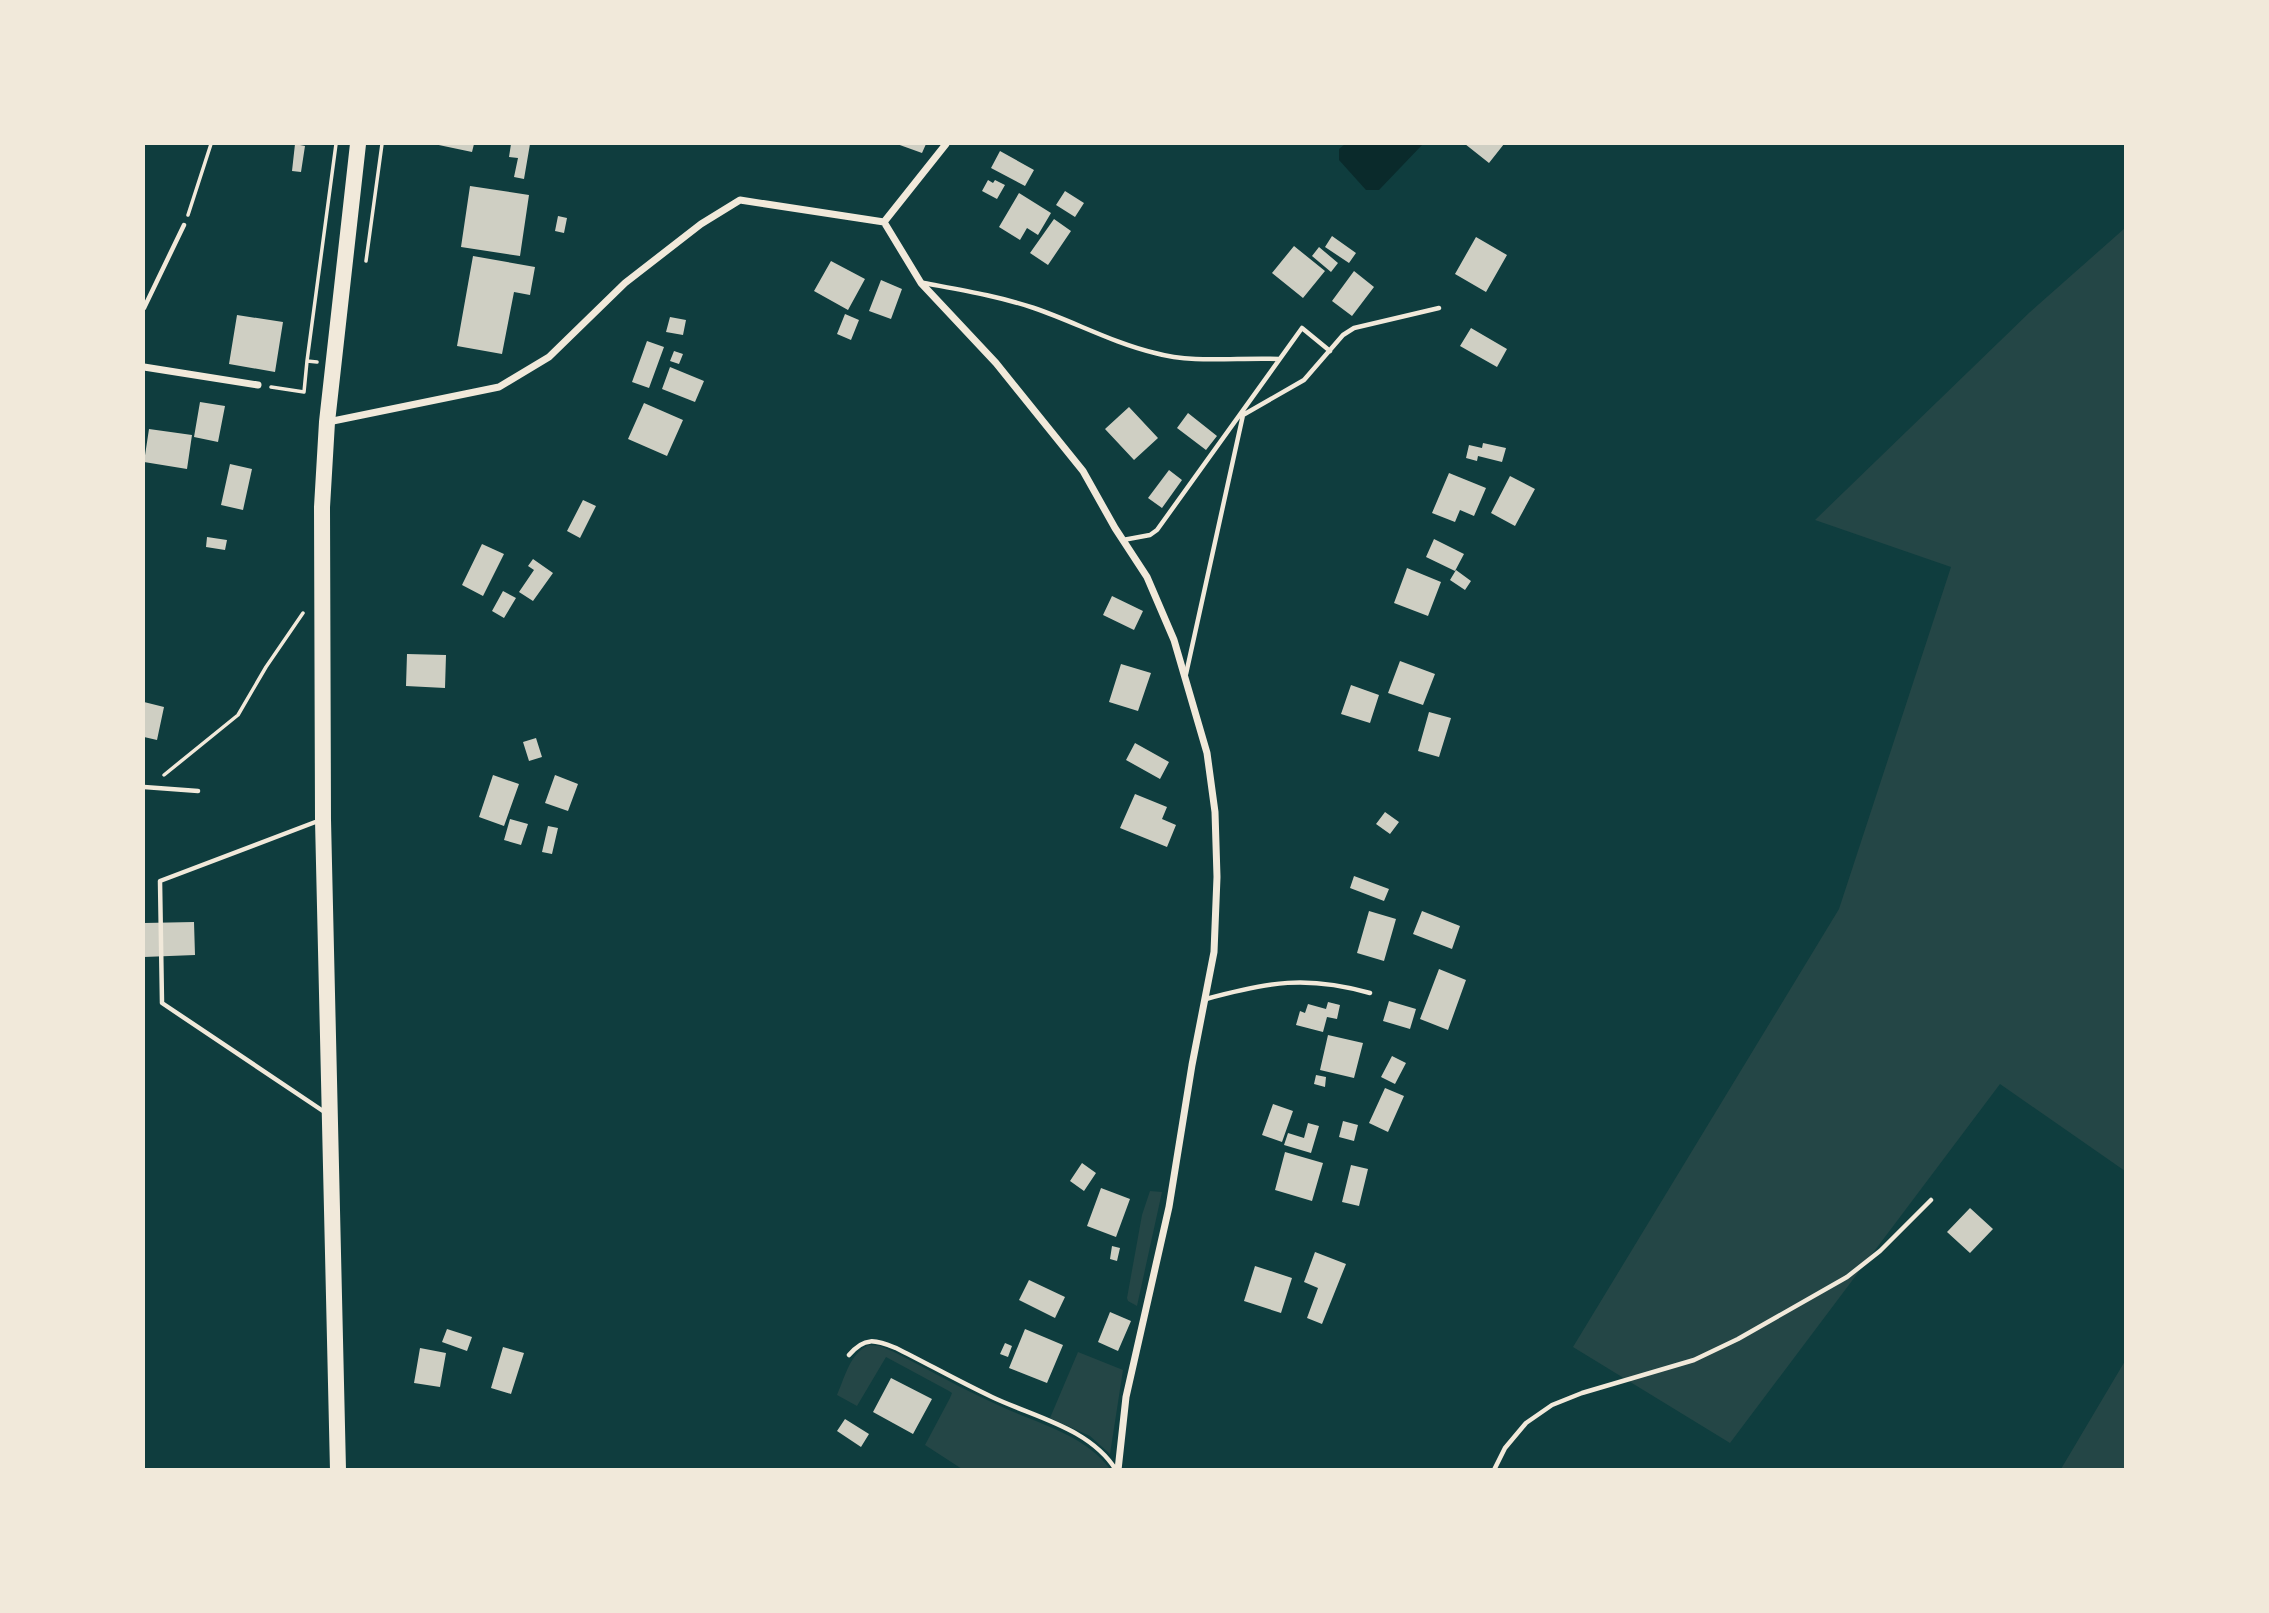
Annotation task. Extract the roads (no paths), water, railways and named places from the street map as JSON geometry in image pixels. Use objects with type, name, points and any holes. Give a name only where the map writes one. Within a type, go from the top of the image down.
[{"type":"main road","points":[[338,1469],[323,820],[322,508],[327,422],[358,144]]},
{"type":"street","points":[[884,222],[946,144]]},
{"type":"street","points":[[327,422],[499,387],[549,357],[625,283],[701,224],[740,200],[884,222]]},
{"type":"street","points":[[884,222],[921,283],[996,363],[1083,471],[1147,578],[1174,640],[1207,754],[1215,812],[1217,877],[1214,952],[1169,1207],[1126,1397],[1117,1469]]},
{"type":"street","points":[[144,367],[258,385]]},
{"type":"lane","points":[[144,308],[184,225]]},
{"type":"lane","points":[[921,283],[990,296],[1034,308],[1118,342],[1157,354],[1181,358],[1279,359]]},
{"type":"lane","points":[[1236,420],[1304,380],[1343,335],[1354,328],[1438,308]]},
{"type":"lane","points":[[1123,540],[1150,535],[1157,530],[1302,328],[1330,351]]},
{"type":"lane","points":[[1185,676],[1243,415]]},
{"type":"lane","points":[[146,787],[198,792]]},
{"type":"lane","points":[[323,820],[160,881],[162,1003],[329,1115]]},
{"type":"lane","points":[[1206,999],[1262,986],[1303,981],[1332,983],[1370,993]]},
{"type":"lane","points":[[1494,1469],[1505,1448],[1526,1423],[1552,1405],[1582,1393],[1694,1360],[1738,1339],[1847,1277],[1887,1245],[1931,1200]]},
{"type":"lane","points":[[849,1355],[858,1345],[868,1340],[896,1348],[969,1386],[1079,1435],[1102,1451],[1117,1469]]}]
